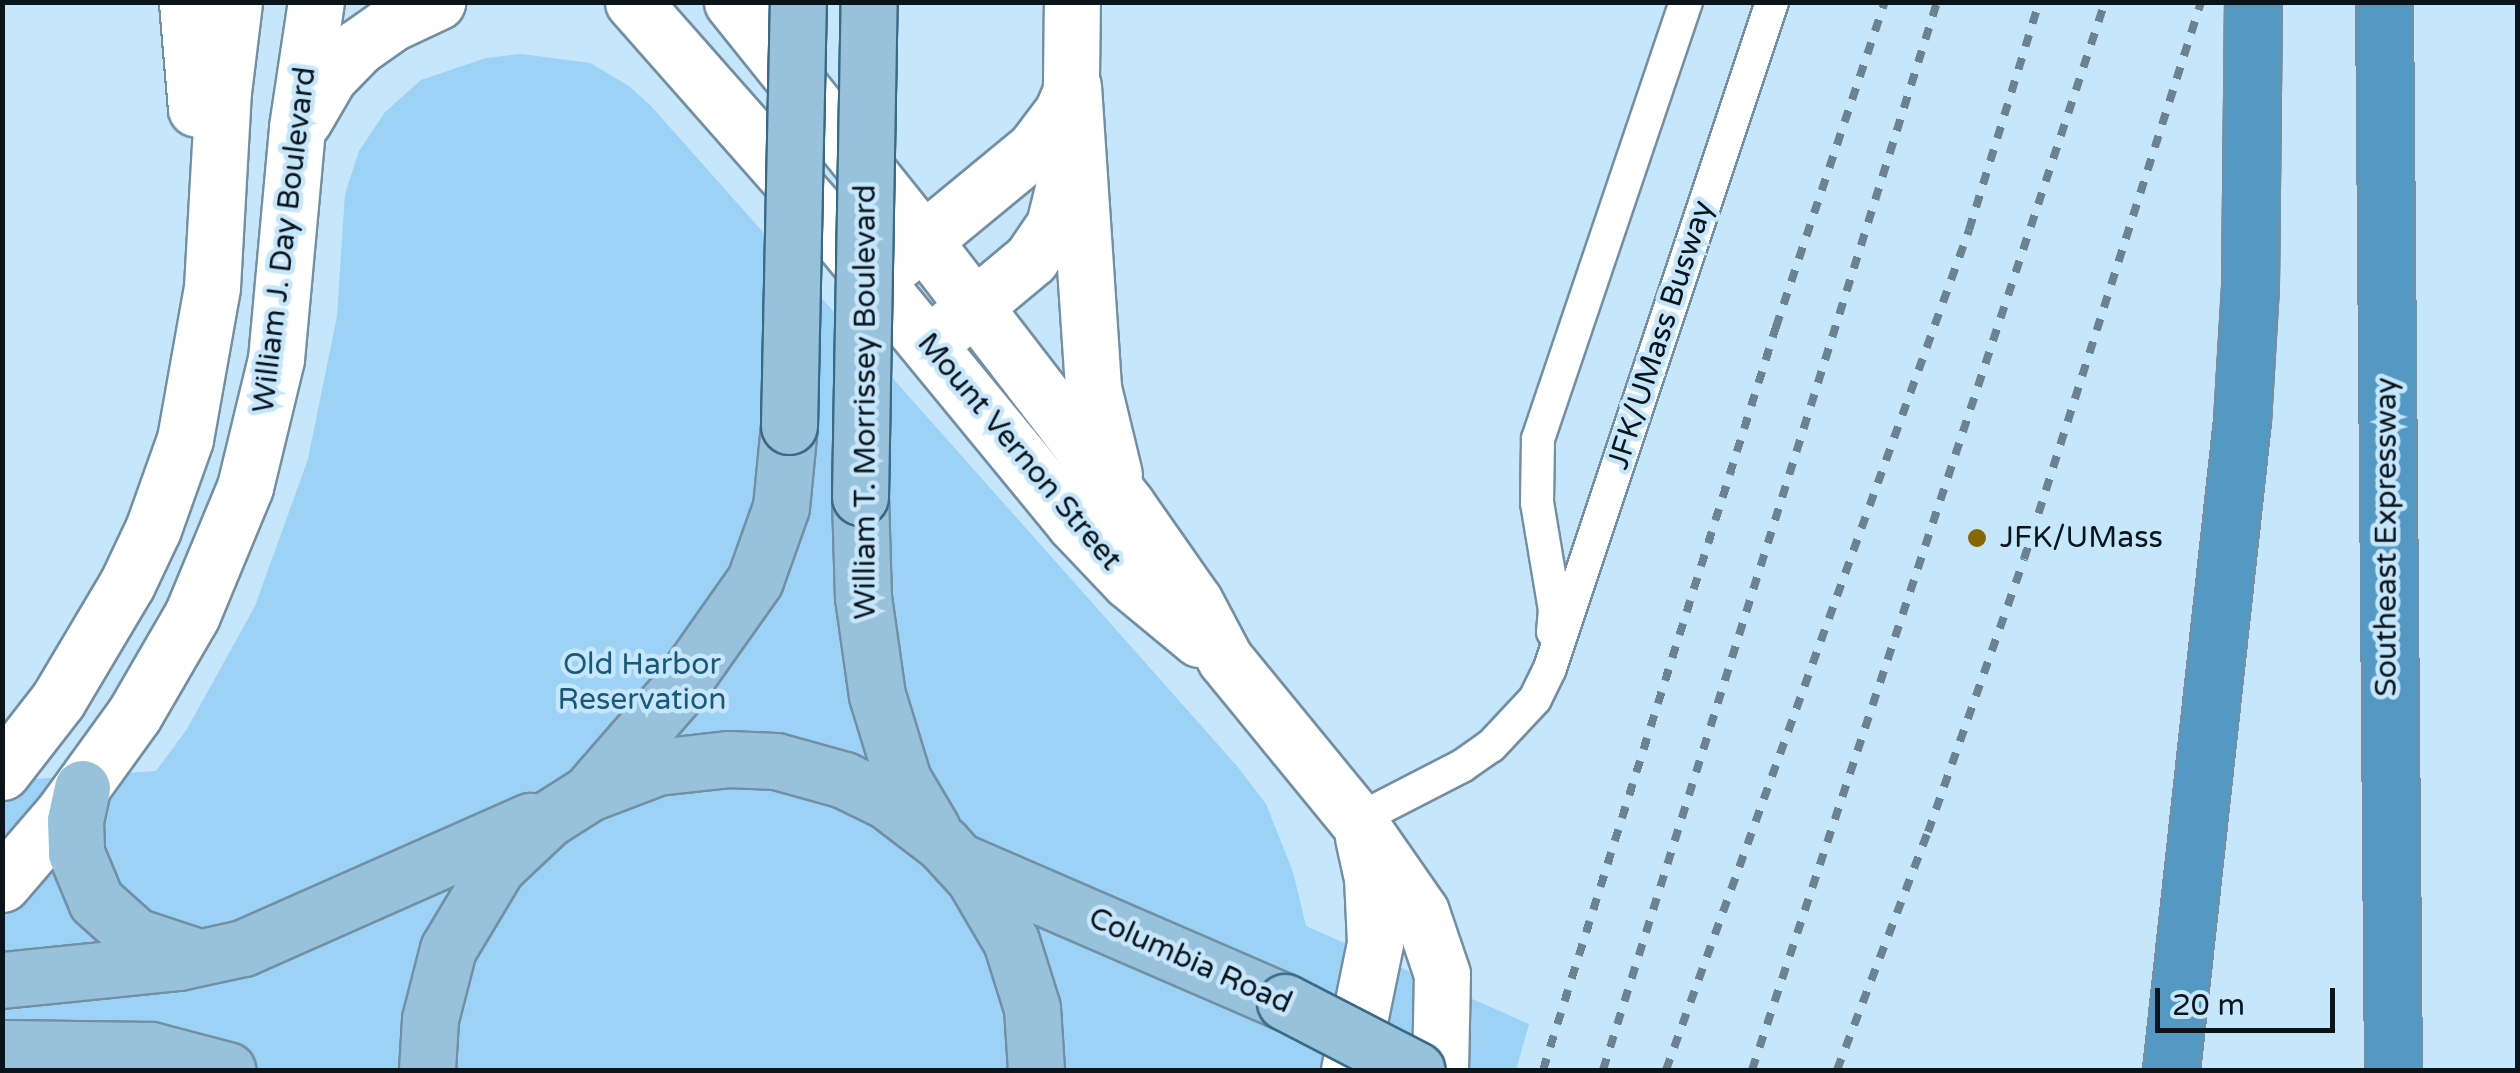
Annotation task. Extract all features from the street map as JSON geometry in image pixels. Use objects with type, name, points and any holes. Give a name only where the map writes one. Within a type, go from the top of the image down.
[{"type":"highway","points":[[2171,1070],[2209,695],[2235,510],[2242,421],[2250,285],[2253,2]]},
{"type":"highway","name":"Southeast Expressway","points":[[2384,2],[2393,1070]]},
{"type":"main road","points":[[427,1070],[434,996],[458,928],[497,867],[579,798],[674,695],[755,580],[780,507],[789,426],[798,2]]},
{"type":"main road","name":"William T. Morrissey Boulevard","points":[[869,2],[860,498],[865,624],[884,726],[909,791],[1000,920],[1020,963],[1032,1008],[1036,1070]]},
{"type":"main road","points":[[2,980],[215,956],[243,948],[579,798],[658,767],[692,761],[776,762],[821,772],[866,790],[951,852]]},
{"type":"main road","points":[[82,788],[75,820],[76,853],[86,886],[106,914],[135,936],[167,950],[215,956]]},
{"type":"main road","name":"Columbia Road","points":[[951,852],[1285,1002],[1417,1070]]},
{"type":"main road","points":[[2,1048],[151,1050],[226,1070]]},
{"type":"street","points":[[187,2],[212,287]]},
{"type":"street","points":[[2,772],[89,652],[153,529],[192,410],[212,287],[222,108],[234,2]]},
{"type":"street","name":"William J. Day Boulevard","points":[[2,884],[82,788],[134,715],[192,615],[245,487],[276,359],[296,147],[316,2]]},
{"type":"street","points":[[296,147],[310,106],[343,62],[392,23],[436,2]]},
{"type":"street","points":[[588,2],[642,13]]},
{"type":"street","name":"Mount Vernon Street","points":[[732,2],[923,240],[1127,505],[1195,602],[1225,659],[1357,820],[1421,912],[1434,941],[1444,1011],[1440,1070]]},
{"type":"street","name":"William T. Morrissey Boulevard","points":[[928,345],[1031,260],[1054,225],[1068,182],[1072,2]]},
{"type":"street","name":"Mount Vernon Street","points":[[642,13],[874,280],[1102,552],[1157,605],[1225,659]]},
{"type":"street","points":[[1073,86],[1093,388],[1101,436],[1127,505]]},
{"type":"street","name":"William T. Morrissey Boulevard","points":[[874,280],[1034,149],[1062,112],[1073,86]]},
{"type":"street","points":[[1350,1070],[1375,943],[1372,878],[1357,820]]},
{"type":"lane","name":"JFK/UMass Busway","points":[[1550,668],[1555,610],[1538,502],[1538,439],[1686,2]]},
{"type":"lane","name":"JFK/UMass Busway","points":[[1357,820],[1491,746],[1535,699],[1550,668],[1772,2]]},
{"type":"green space","name":"Old Harbor Reservation","points":[[521,54],[590,63],[629,86],[651,106],[1237,766],[1266,804],[1293,872],[1306,926],[1529,1024],[1516,1070],[3,1070],[3,781],[156,771],[187,729],[255,606],[308,459],[337,316],[345,194],[359,151],[385,112],[421,80],[486,58]]},
{"type":"railway","points":[[1543,1070],[1776,327],[1885,2]]},
{"type":"railway","points":[[1603,1070],[1937,2]]},
{"type":"railway","points":[[1666,1070],[1969,230],[2039,2]]},
{"type":"railway","points":[[1752,1070],[2105,2]]},
{"type":"railway","points":[[1837,1070],[1928,832],[2024,559],[2201,2]]},
{"type":"place","name":"JFK/UMass","points":[[1977,538]]}]
